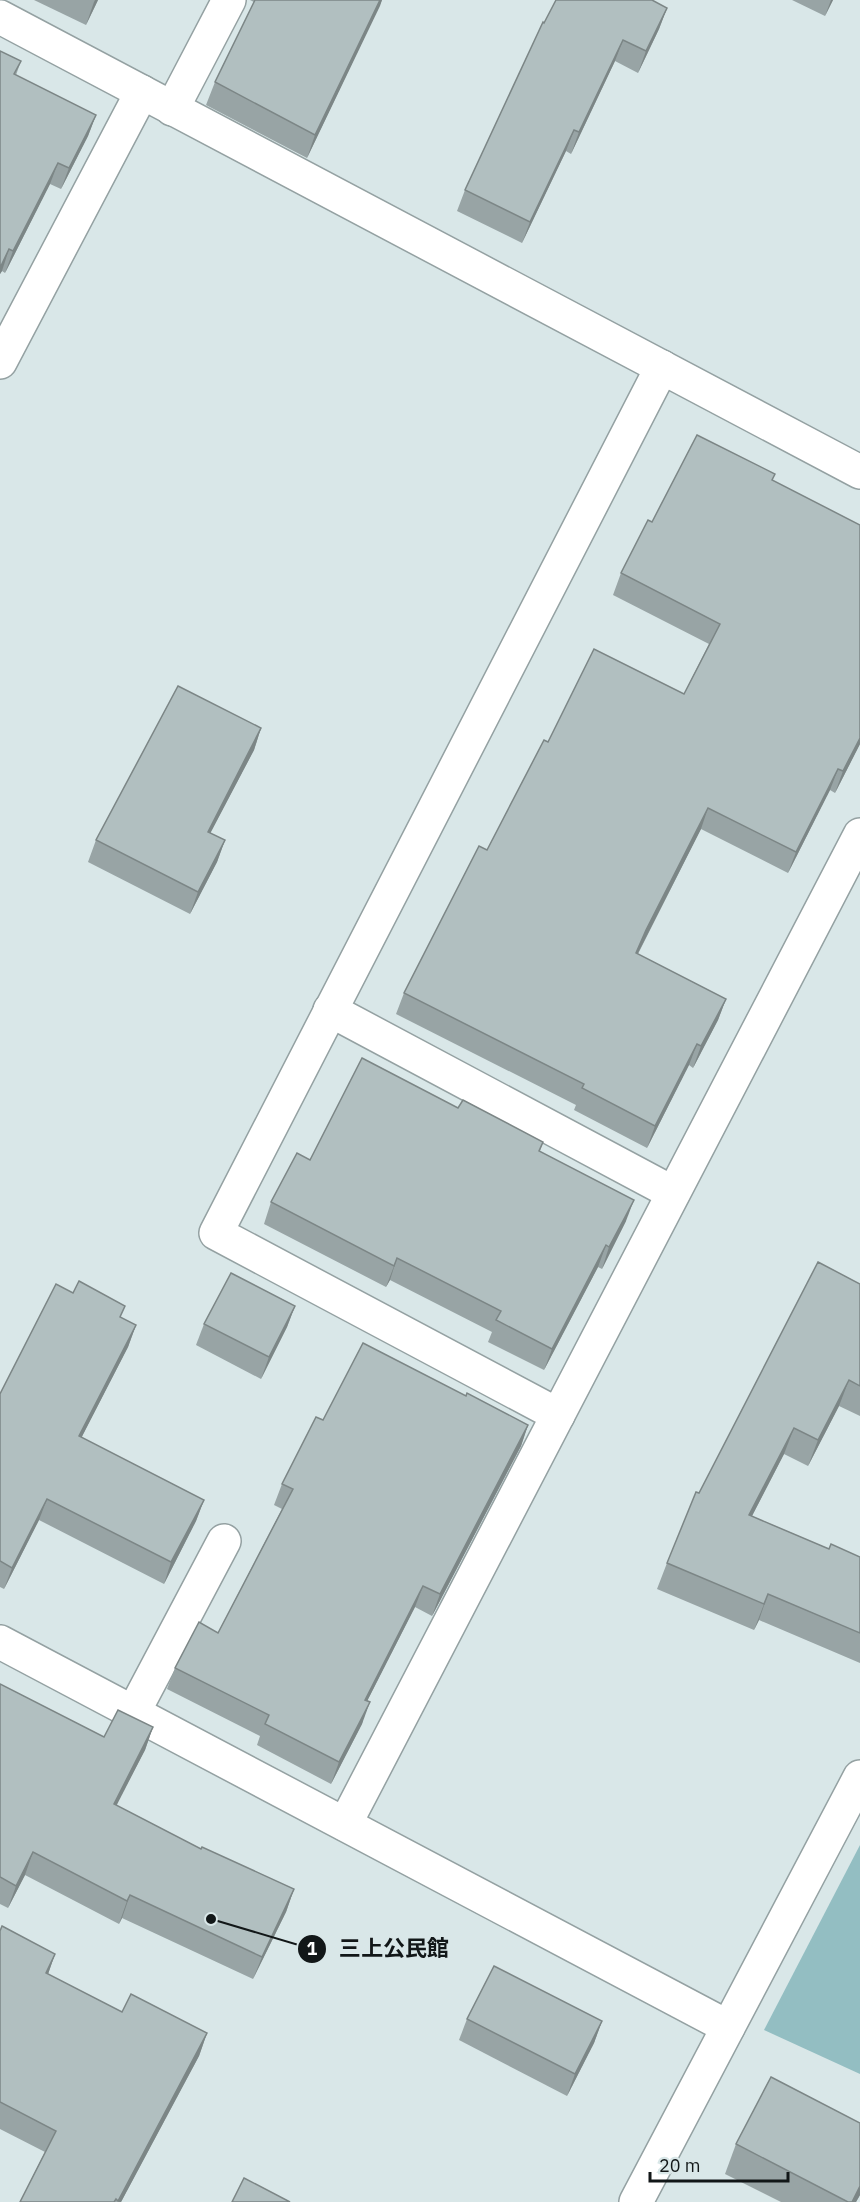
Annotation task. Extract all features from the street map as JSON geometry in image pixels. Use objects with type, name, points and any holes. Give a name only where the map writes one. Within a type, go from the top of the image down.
[{"type":"street","points":[[172,109],[229,0]]},
{"type":"street","points":[[0,17],[860,472]]},
{"type":"street","points":[[0,362],[142,92]]},
{"type":"street","points":[[558,1415],[216,1233],[662,367]]},
{"type":"street","points":[[345,1824],[860,835]]},
{"type":"street","points":[[330,1011],[673,1193]]},
{"type":"street","points":[[133,1713],[224,1541]]},
{"type":"street","points":[[0,1642],[728,2026]]},
{"type":"street","points":[[636,2202],[860,1777]]},
{"type":"shaded area","points":[[860,1845],[860,2074],[764,2030]]},
{"type":"building","points":[[255,0],[380,0],[315,135],[215,82]]},
{"type":"building","points":[[556,0],[652,0],[667,8],[646,51],[623,40],[579,132],[574,130],[530,222],[465,190],[543,22]]},
{"type":"building","points":[[0,51],[21,61],[14,74],[96,115],[69,168],[58,163],[13,251],[9,249],[0,268]]},
{"type":"building","points":[[697,435],[775,474],[772,480],[860,525],[860,738],[843,771],[838,769],[796,852],[708,808],[636,953],[726,999],[701,1046],[697,1044],[655,1126],[582,1088],[584,1084],[404,993],[479,846],[487,850],[544,740],[548,742],[594,649],[684,694],[720,624],[621,573],[648,520],[652,522]]},
{"type":"building","points":[[178,686],[261,728],[208,832],[225,840],[198,892],[96,840]]},
{"type":"building","points":[[362,1058],[458,1108],[463,1100],[543,1142],[539,1151],[634,1200],[609,1247],[606,1245],[552,1349],[496,1320],[501,1311],[397,1258],[394,1266],[271,1202],[297,1153],[310,1160]]},
{"type":"building","points":[[818,1262],[860,1284],[860,1386],[849,1380],[818,1440],[794,1428],[749,1515],[829,1549],[831,1544],[860,1557],[860,1633],[768,1594],[764,1604],[667,1563],[696,1492],[699,1493]]},
{"type":"building","points":[[231,1273],[295,1306],[269,1357],[204,1324]]},
{"type":"building","points":[[79,1281],[125,1306],[120,1317],[136,1325],[79,1436],[204,1500],[171,1562],[47,1499],[12,1568],[0,1561],[0,1394],[56,1284],[73,1293]]},
{"type":"building","points":[[363,1343],[528,1425],[440,1594],[423,1586],[365,1700],[370,1702],[339,1762],[265,1724],[269,1715],[175,1668],[199,1622],[218,1633],[293,1489],[282,1484],[316,1417],[323,1420]]},
{"type":"building","points":[[0,1684],[104,1737],[118,1710],[153,1727],[114,1804],[201,1849],[202,1847],[294,1889],[262,1957],[130,1895],[127,1901],[33,1852],[16,1886],[0,1877]]},
{"type":"building","points":[[2,1926],[55,1954],[46,1973],[122,2012],[131,1994],[207,2033],[118,2201],[116,2199],[114,2202],[20,2202],[56,2131],[0,2102],[0,1931]]},
{"type":"building","points":[[494,1966],[602,2021],[575,2074],[467,2019]]},
{"type":"building","points":[[771,2077],[860,2123],[860,2186],[852,2202],[736,2144]]},
{"type":"building","points":[[244,2178],[290,2202],[232,2202]]},
{"type":"place","name":"三上公民館","points":[[211,1919]]}]
